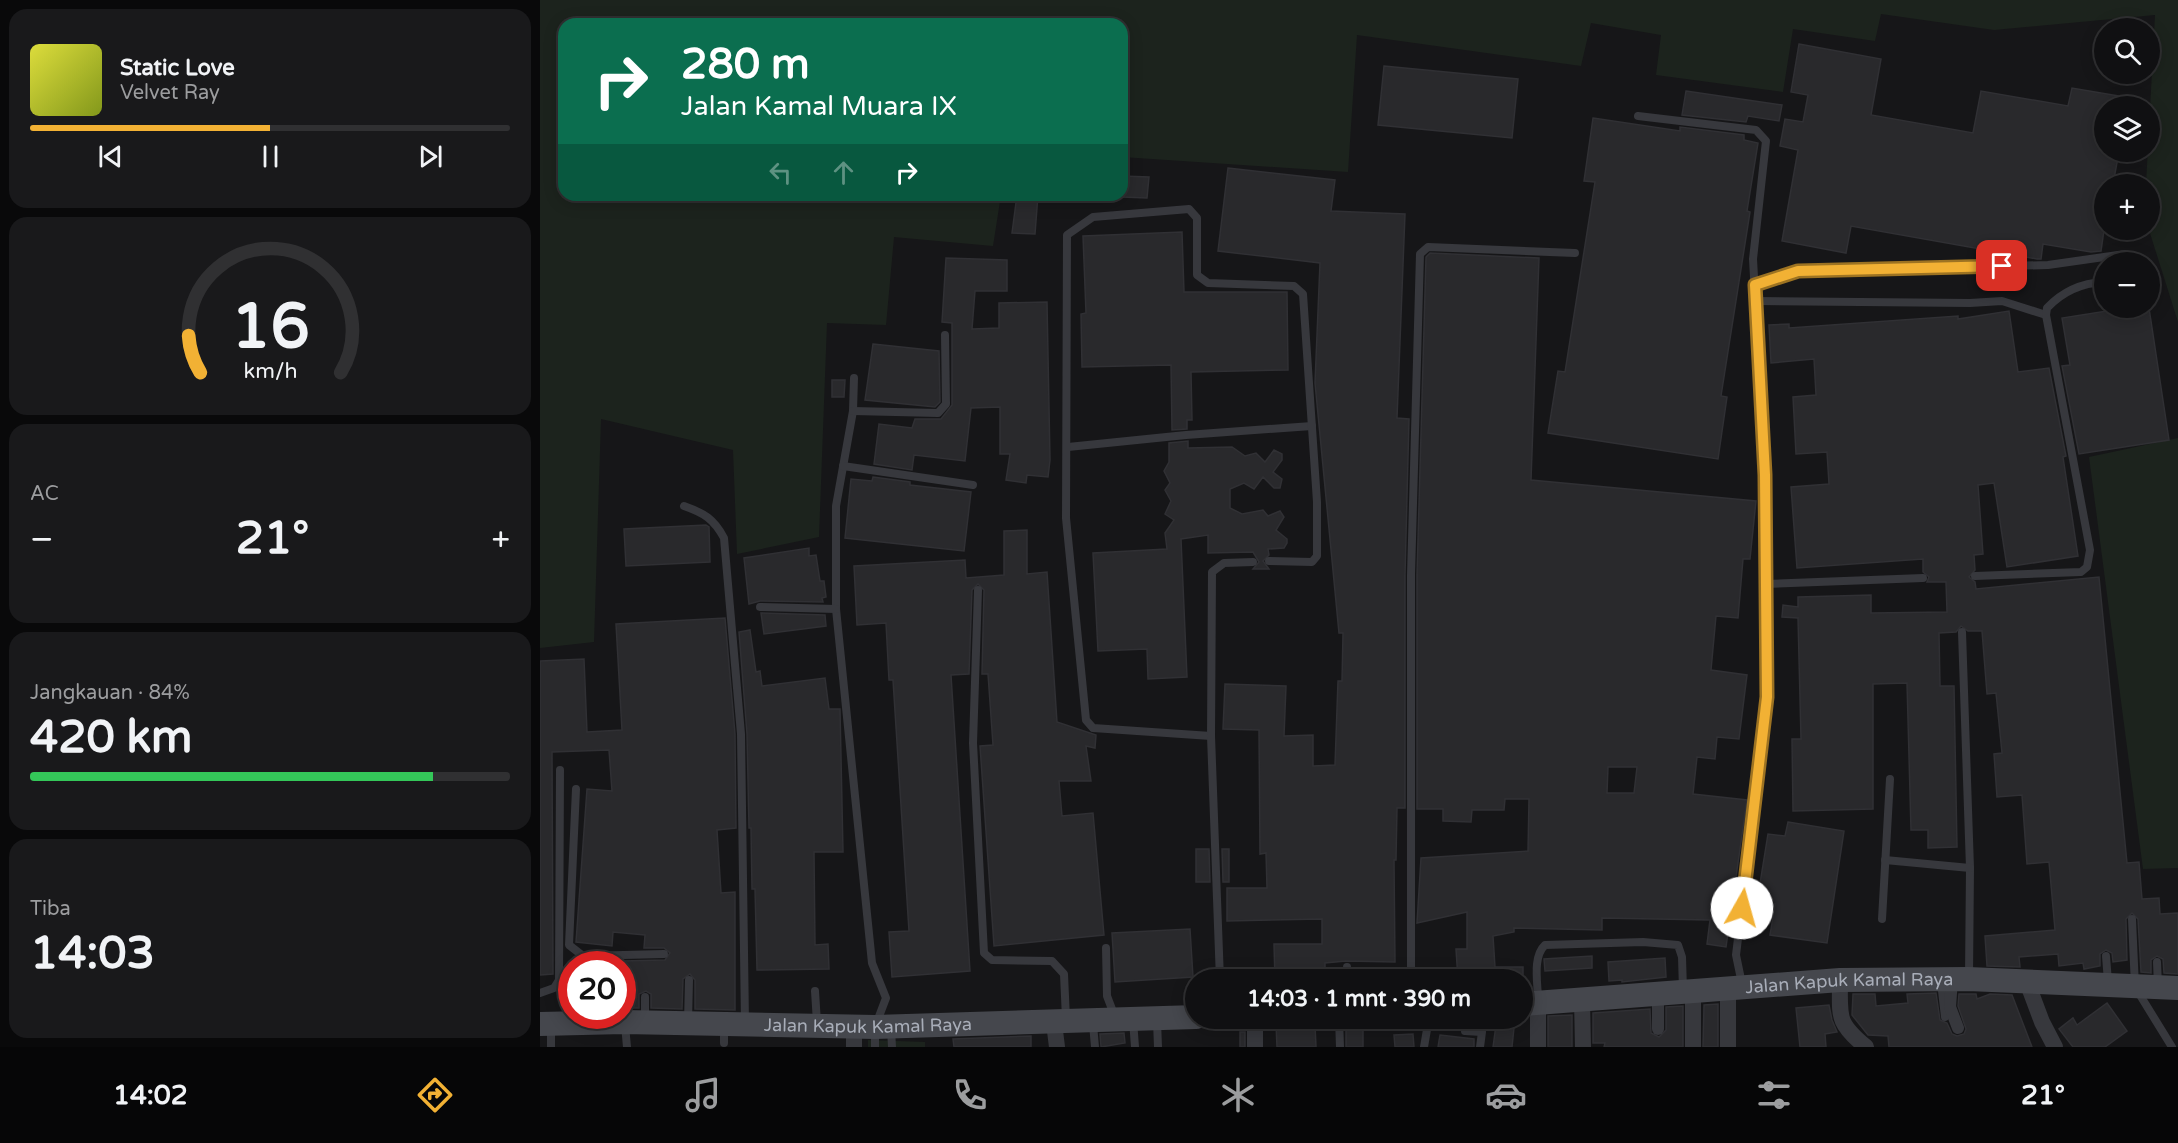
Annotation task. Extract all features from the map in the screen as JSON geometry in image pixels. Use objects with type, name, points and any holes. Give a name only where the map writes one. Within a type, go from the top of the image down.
[{"type":"main road","name":"Jalan Kapuk Kamal Raya","points":[[1533,1004],[1735,986],[1840,980],[1954,979],[2157,988]]},
{"type":"main road","name":"Jalan Kapuk Kamal Raya","points":[[636,1022],[687,1024],[731,1031],[817,1025],[874,1036],[1185,1017]]},
{"type":"street","points":[[1954,979],[1950,1006],[1958,1028]]},
{"type":"street","points":[[1840,980],[1841,1020],[1848,1032],[1866,1047]]},
{"type":"street","points":[[2027,982],[2042,1022],[2055,1047]]},
{"type":"street","points":[[1728,1047],[1735,986]]},
{"type":"street","points":[[1688,990],[1693,1046]]},
{"type":"street","points":[[1658,992],[1658,1029]]},
{"type":"street","points":[[1582,1000],[1583,1047]]},
{"type":"street","points":[[1533,1020],[1538,1047]]},
{"type":"street","points":[[1057,1047],[1060,1023]]},
{"type":"street","points":[[1255,1029],[1255,1047]]},
{"type":"lane","points":[[1638,116],[1756,130],[1763,135],[1766,141],[1753,259],[1765,475],[1767,697],[1736,956],[1735,986]]},
{"type":"lane","points":[[1211,736],[1093,728],[1086,720],[1066,518],[1067,235],[1093,217],[1189,209],[1196,215],[1197,275],[1208,283],[1294,285],[1298,288],[1305,302],[1317,556],[1312,562],[1269,561]]},
{"type":"lane","points":[[1411,969],[1412,575],[1420,254],[1428,247],[1575,252]]},
{"type":"lane","points":[[1755,285],[1798,271],[2048,265],[2094,258]]},
{"type":"lane","points":[[1975,576],[2081,572],[2087,567],[2090,550],[2046,308],[2067,292],[2094,283]]},
{"type":"lane","points":[[1757,301],[1970,303],[2002,301],[2046,315]]},
{"type":"lane","points":[[853,411],[939,412],[943,410],[946,404],[945,335]]},
{"type":"lane","points":[[854,378],[853,411],[836,506],[836,609],[872,963],[886,998],[874,1036]]},
{"type":"lane","points":[[1068,447],[1186,435],[1312,426]]},
{"type":"lane","points":[[843,466],[973,485]]},
{"type":"lane","points":[[684,506],[703,512],[716,524],[724,538],[741,734],[731,1031]]},
{"type":"lane","points":[[1220,969],[1211,736],[1212,572],[1224,563],[1253,562]]},
{"type":"lane","points":[[1766,584],[1923,578]]},
{"type":"lane","points":[[978,590],[973,743],[984,953],[992,960],[1052,961],[1060,968],[1064,975],[1060,1023]]},
{"type":"lane","points":[[760,607],[836,609]]},
{"type":"lane","points":[[1945,1017],[1954,979],[1970,868],[1962,632]]},
{"type":"lane","points":[[540,993],[554,988],[559,980],[560,770]]},
{"type":"lane","points":[[1882,920],[1890,779]]},
{"type":"lane","points":[[573,951],[568,941],[576,789]]},
{"type":"lane","points":[[1885,860],[1970,868]]},
{"type":"lane","points":[[2132,919],[2157,988],[2172,1047]]},
{"type":"lane","points":[[1533,987],[1539,951],[1545,945],[1643,942],[1678,945],[1688,990]]},
{"type":"lane","points":[[1106,948],[1107,996],[1114,1020],[1136,1047]]},
{"type":"lane","points":[[636,956],[664,954]]},
{"type":"lane","points":[[2106,956],[2108,986]]},
{"type":"lane","points":[[2157,962],[2157,988]]},
{"type":"lane","points":[[687,1024],[689,980]]},
{"type":"lane","points":[[815,991],[817,1025]]},
{"type":"lane","points":[[636,1017],[645,997]]},
{"type":"lane","points":[[1156,1018],[1158,1047]]},
{"type":"lane","points":[[1095,1047],[1114,1020]]},
{"type":"lane","points":[[546,1023],[551,1047]]},
{"type":"lane","points":[[627,1047],[632,1029]]},
{"type":"lane","points":[[1339,1029],[1340,1047]]},
{"type":"lane","points":[[1424,1047],[1427,1029]]},
{"type":"lane","points":[[1465,1029],[1465,1031],[1482,1032],[1480,1047]]},
{"type":"shaded area","points":[[540,0],[2178,0],[2178,322],[2160,265],[2160,252],[2156,252],[2152,240],[2160,240],[2160,174],[2147,174],[2147,162],[2160,162],[2160,96],[2151,96],[2151,84],[2160,84],[2160,18],[2155,18],[2155,15],[2094,18],[2094,21],[1994,30],[1881,14],[1875,41],[1793,29],[1783,92],[1656,75],[1661,35],[1591,23],[1581,66],[1357,35],[1348,172],[1128,157],[1128,18],[558,18],[558,201],[1000,201],[993,246],[894,237],[886,325],[827,323],[819,537],[737,554],[733,450],[601,419],[594,642],[540,648]]},
{"type":"shaded area","points":[[2178,438],[2178,868],[2143,869],[2089,457]]},
{"type":"shaded area","points":[[868,1040],[925,1042],[925,1047],[868,1047]]},
{"type":"building","points":[[1799,44],[1881,59],[1871,115],[1973,133],[1981,91],[2068,106],[2072,88],[2119,96],[2094,96],[2094,162],[2117,162],[2115,174],[2094,174],[2094,240],[2103,240],[2101,251],[2091,252],[2043,244],[2041,259],[2037,259],[1851,226],[1846,253],[1782,241],[1798,150],[1780,146],[1785,119],[1803,122],[1808,95],[1791,92]]},
{"type":"building","points":[[1384,66],[1518,79],[1512,138],[1378,125]]},
{"type":"building","points":[[1686,91],[1782,105],[1779,121],[1748,116],[1746,122],[1682,115]]},
{"type":"building","points":[[1593,118],[1680,131],[1680,127],[1744,135],[1744,140],[1758,143],[1747,211],[1750,212],[1721,396],[1727,397],[1718,459],[1548,433],[1558,371],[1565,372],[1595,182],[1584,181]]},
{"type":"building","points":[[1228,168],[1335,180],[1331,211],[1405,214],[1397,418],[1409,419],[1405,575],[1405,808],[1397,808],[1396,860],[1394,860],[1395,962],[1346,961],[1325,963],[1325,969],[1275,969],[1274,944],[1322,944],[1322,919],[1227,921],[1227,888],[1267,888],[1266,853],[1260,854],[1259,730],[1223,729],[1225,684],[1286,686],[1284,736],[1313,735],[1313,766],[1335,765],[1338,681],[1342,681],[1343,633],[1339,633],[1315,383],[1320,263],[1218,251]]},
{"type":"building","points":[[1128,176],[1149,177],[1147,198],[1128,197]]},
{"type":"building","points":[[1016,201],[1038,201],[1035,234],[1012,233]]},
{"type":"building","points":[[1182,232],[1184,292],[1287,292],[1288,370],[1191,372],[1192,420],[1187,420],[1187,429],[1172,430],[1171,365],[1082,367],[1081,314],[1086,313],[1083,236]]},
{"type":"building","points":[[1430,253],[1539,258],[1531,480],[1756,501],[1750,559],[1743,559],[1738,618],[1716,616],[1711,670],[1747,675],[1739,739],[1717,737],[1715,759],[1697,757],[1693,794],[1747,800],[1726,947],[1707,944],[1710,920],[1602,918],[1602,930],[1514,928],[1514,932],[1493,936],[1495,967],[1523,967],[1523,969],[1457,969],[1456,949],[1467,949],[1467,912],[1417,923],[1421,858],[1528,851],[1529,799],[1505,799],[1504,810],[1472,810],[1471,822],[1443,821],[1443,809],[1417,809],[1417,575],[1426,257]],"holes":[[[1608,767],[1637,767],[1634,793],[1607,793]]]},
{"type":"building","points":[[946,258],[1007,260],[1007,291],[975,291],[972,329],[999,328],[999,303],[1047,302],[1050,460],[1048,477],[1027,475],[1026,483],[1006,480],[1010,454],[1000,454],[1000,407],[971,408],[965,461],[914,455],[912,470],[874,464],[879,424],[912,428],[915,419],[941,419],[952,405],[952,323],[942,322]]},
{"type":"building","points":[[2009,311],[2018,372],[2049,368],[2066,456],[2063,457],[2078,556],[2007,567],[1994,483],[1978,485],[1983,554],[1974,555],[1975,570],[1969,577],[1975,582],[1976,589],[2099,577],[2127,863],[2139,862],[2142,899],[2159,898],[2160,914],[2178,913],[2178,974],[2164,973],[2163,959],[2157,956],[2151,960],[2151,973],[2141,972],[2138,919],[2132,913],[2126,919],[2127,960],[2113,962],[2112,953],[2106,950],[2100,954],[2100,966],[2084,969],[2083,963],[2059,966],[2058,954],[2019,957],[2020,967],[1987,966],[1985,936],[2055,930],[2049,862],[2027,864],[2022,795],[1997,797],[1994,754],[2002,753],[1996,693],[1987,694],[1982,631],[1968,631],[1961,626],[1956,632],[1939,633],[1940,686],[1954,686],[1957,847],[1928,848],[1928,830],[1911,830],[1907,683],[1873,684],[1873,809],[1793,811],[1792,739],[1801,739],[1798,618],[1782,617],[1783,605],[1798,607],[1798,597],[1871,595],[1871,613],[1947,612],[1946,582],[1927,582],[1929,577],[1923,572],[1923,559],[1797,568],[1791,487],[1829,484],[1827,452],[1796,454],[1793,397],[1816,395],[1814,359],[1771,363],[1769,325],[1789,324],[1789,328],[1958,316],[1958,319]]},
{"type":"building","points":[[2094,313],[2094,318],[2151,318],[2169,440],[2079,454],[2062,366],[2070,365],[2062,318]]},
{"type":"building","points":[[873,344],[939,351],[940,402],[935,407],[865,400]]},
{"type":"building","points":[[832,380],[845,380],[844,397],[832,397]]},
{"type":"building","points":[[1188,441],[1188,448],[1232,447],[1245,456],[1256,453],[1265,462],[1274,450],[1282,454],[1282,460],[1273,472],[1282,479],[1280,488],[1274,488],[1263,477],[1254,489],[1244,483],[1230,489],[1230,508],[1242,514],[1263,510],[1268,516],[1280,511],[1284,517],[1276,530],[1287,539],[1287,543],[1284,548],[1268,549],[1269,555],[1263,561],[1269,569],[1253,569],[1259,562],[1253,552],[1208,553],[1208,535],[1181,539],[1187,677],[1148,679],[1147,649],[1098,651],[1093,553],[1167,549],[1165,533],[1174,520],[1165,514],[1171,501],[1165,490],[1170,483],[1164,471],[1169,462],[1169,443]]},
{"type":"building","points":[[873,477],[910,482],[910,485],[971,492],[964,551],[845,538],[851,479],[872,481]]},
{"type":"building","points":[[706,525],[709,527],[710,562],[626,566],[624,529]]},
{"type":"building","points":[[1027,530],[1027,574],[1047,572],[1057,722],[1096,735],[1095,748],[1086,746],[1091,781],[1059,781],[1062,816],[1093,813],[1104,935],[994,946],[980,746],[993,745],[988,674],[982,674],[984,590],[978,584],[972,590],[969,674],[951,675],[970,971],[892,977],[889,932],[909,931],[893,680],[889,680],[886,623],[857,625],[854,566],[965,560],[966,578],[1004,575],[1004,531]]},
{"type":"building","points":[[809,548],[809,556],[816,555],[820,581],[824,581],[826,597],[822,598],[823,602],[760,601],[749,604],[744,558]]},
{"type":"building","points":[[761,613],[825,615],[826,626],[764,634]]},
{"type":"building","points":[[725,618],[735,734],[736,828],[717,830],[721,893],[735,892],[735,1010],[695,1009],[695,980],[690,974],[683,979],[682,1009],[651,1008],[651,994],[646,991],[639,994],[639,1008],[636,1008],[636,961],[665,960],[670,953],[664,948],[644,948],[645,935],[613,932],[612,946],[576,942],[587,789],[612,791],[609,750],[552,752],[553,974],[540,975],[540,661],[584,659],[587,732],[622,730],[616,624]]},
{"type":"building","points":[[750,630],[756,672],[760,671],[762,686],[825,678],[829,709],[840,709],[843,852],[814,852],[815,945],[828,944],[829,969],[757,970],[755,889],[752,889],[751,828],[749,828],[747,734],[739,632]]},
{"type":"building","points":[[1788,822],[1844,831],[1827,943],[1770,935],[1775,904],[1757,902],[1768,834],[1785,836]]},
{"type":"building","points":[[1196,849],[1209,849],[1210,882],[1196,882]]},
{"type":"building","points":[[1222,849],[1229,849],[1229,882],[1223,882]]},
{"type":"building","points":[[1190,929],[1192,969],[1185,969],[1185,978],[1115,982],[1112,933]]},
{"type":"building","points":[[1592,956],[1592,968],[1545,971],[1544,959]]},
{"type":"building","points":[[1665,958],[1666,977],[1622,982],[1622,980],[1609,981],[1608,962]]},
{"type":"building","points":[[1936,993],[1940,1020],[1947,1023],[1952,1034],[1957,1036],[1964,1034],[1966,1029],[1958,1006],[1959,994],[1976,994],[1977,999],[1990,994],[2012,995],[2032,1047],[1889,1047],[1888,1036],[1868,1035],[1852,1015],[1853,994],[1875,994],[1876,1006],[1908,1003],[1907,994]]},
{"type":"building","points":[[2107,1003],[2127,1031],[2105,1047],[2073,1047],[2059,1029],[2073,1018],[2077,1025]]},
{"type":"building","points":[[1718,1004],[1718,1047],[1703,1047],[1704,1005]]},
{"type":"building","points":[[1829,1005],[1837,1032],[1825,1034],[1826,1047],[1800,1047],[1796,1008]]},
{"type":"building","points":[[1683,1006],[1683,1047],[1604,1047],[1605,1043],[1593,1043],[1593,1013],[1650,1009],[1651,1033],[1659,1037],[1666,1030],[1666,1007]]},
{"type":"building","points":[[1572,1015],[1572,1047],[1548,1047],[1548,1016]]},
{"type":"building","points":[[1276,1029],[1315,1029],[1316,1047],[1277,1047]]},
{"type":"building","points":[[1346,1029],[1363,1029],[1363,1047],[1346,1047]]},
{"type":"building","points":[[1495,1029],[1514,1029],[1512,1047],[1493,1047]]},
{"type":"building","points":[[1240,1032],[1245,1032],[1245,1047],[1240,1047]]},
{"type":"building","points":[[1124,1033],[1125,1043],[1101,1047],[1100,1034]]},
{"type":"building","points":[[1413,1034],[1414,1047],[1395,1047],[1394,1035]]},
{"type":"building","points":[[1440,1035],[1474,1039],[1474,1047],[1438,1047]]},
{"type":"building","points":[[1031,1036],[1031,1047],[954,1047],[953,1039]]},
{"type":"route","points":[[1742,908],[1767,697],[1765,475],[1755,285],[1798,271],[2002,266]]}]
